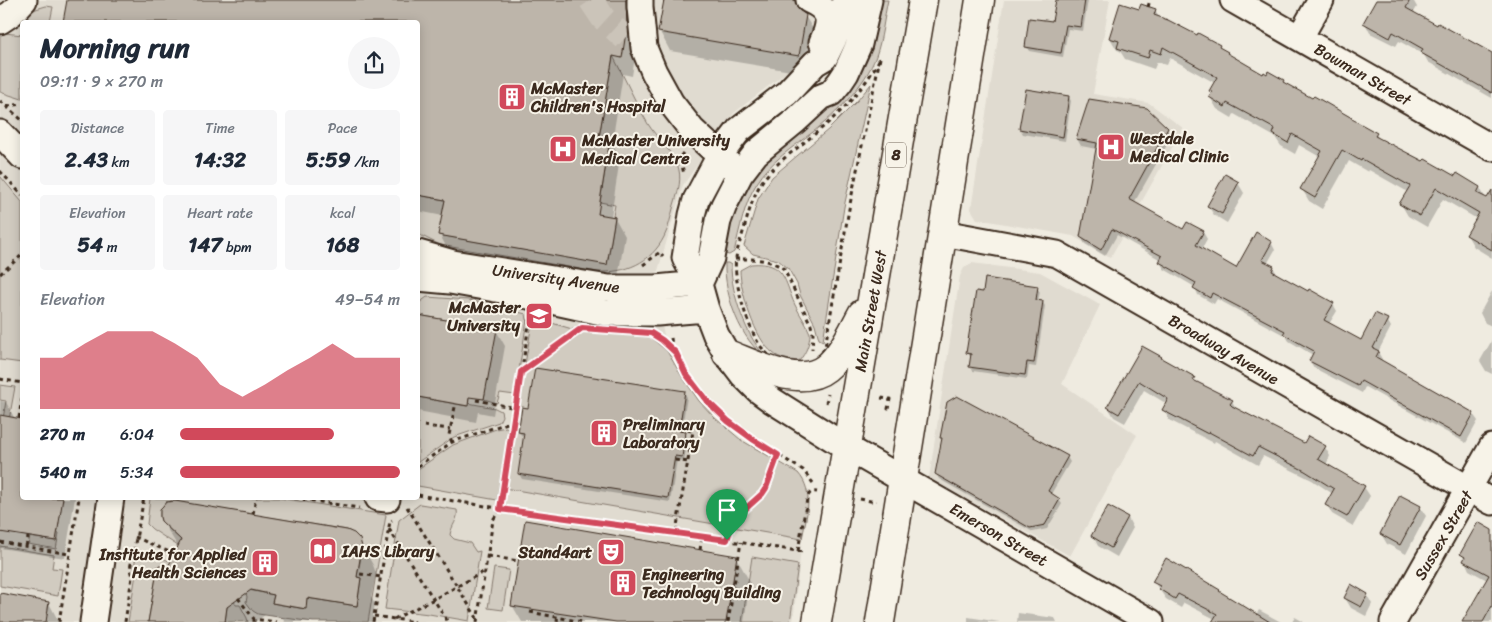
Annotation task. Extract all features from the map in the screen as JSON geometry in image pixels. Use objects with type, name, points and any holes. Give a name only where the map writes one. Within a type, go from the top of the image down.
[{"type":"main road","name":"Main Street West","points":[[817,622],[923,0]]},
{"type":"main road","points":[[880,622],[980,0]]},
{"type":"main road","points":[[727,354],[793,377],[818,373],[826,368],[841,351],[872,298]]},
{"type":"street","points":[[0,21],[12,13],[24,0]]},
{"type":"street","points":[[640,0],[635,43],[671,103],[692,130],[740,174]]},
{"type":"street","points":[[809,0],[822,6],[828,18],[815,63]]},
{"type":"street","points":[[846,0],[834,41],[825,57],[815,63],[786,93],[739,130],[720,156],[696,200],[686,243],[685,258],[699,284],[716,336],[743,375],[765,395],[846,447]]},
{"type":"street","points":[[821,97],[825,85],[844,55],[850,39],[854,18],[846,0]]},
{"type":"street","points":[[699,284],[711,258],[718,221],[724,204],[740,174],[756,153],[821,97],[832,93],[846,73],[859,44],[869,0]]},
{"type":"street","name":"Bowman Street","points":[[1233,0],[1492,148]]},
{"type":"street","points":[[1300,37],[1321,0]]},
{"type":"street","points":[[0,133],[20,154]]},
{"type":"street","name":"Broadway Avenue","points":[[943,233],[1057,254],[1492,502]]},
{"type":"street","name":"University Avenue","points":[[420,254],[453,263],[609,288],[656,288],[699,284]]},
{"type":"street","name":"University Avenue","points":[[420,278],[450,281],[501,290],[606,313],[657,314],[706,309]]},
{"type":"street","name":"Emerson Street","points":[[846,447],[901,493],[1151,622]]},
{"type":"street","name":"Sussex Street","points":[[1393,622],[1492,448]]},
{"type":"street","points":[[92,622],[111,500]]},
{"type":"path","points":[[1148,7],[1150,0]]},
{"type":"path","points":[[880,58],[849,209],[825,347],[813,363],[787,364],[772,358],[761,347],[742,302],[737,284],[735,259],[753,198],[764,179],[786,157],[840,113],[866,82],[880,58]]},
{"type":"path","points":[[0,101],[20,118]]},
{"type":"path","points":[[7,106],[20,104]]},
{"type":"path","points":[[0,170],[20,193]]},
{"type":"path","points":[[0,274],[20,257]]},
{"type":"path","points":[[735,259],[765,260],[784,269],[811,325],[813,332],[811,350],[813,363]]},
{"type":"path","points":[[477,620],[494,520],[500,509],[531,312]]},
{"type":"path","points":[[521,372],[582,328],[575,324]]},
{"type":"path","points":[[651,333],[672,348],[686,374],[706,400],[728,421],[754,440],[803,470],[813,483]]},
{"type":"path","points":[[671,338],[672,348]]},
{"type":"path","points":[[0,379],[20,383]]},
{"type":"path","points":[[826,403],[828,391]]},
{"type":"path","points":[[880,398],[890,399],[888,409],[892,413]]},
{"type":"path","points":[[476,400],[516,408]]},
{"type":"path","points":[[452,442],[449,435],[455,407]]},
{"type":"path","points":[[19,418],[20,411]]},
{"type":"path","points":[[420,465],[452,442],[514,420],[520,420]]},
{"type":"path","points":[[424,426],[450,429]]},
{"type":"path","points":[[676,532],[692,431],[679,429]]},
{"type":"path","points":[[727,540],[733,520],[762,494],[766,488],[778,455]]},
{"type":"path","points":[[675,460],[688,462]]},
{"type":"path","points":[[798,551],[806,499],[809,494],[813,492],[838,496],[901,493]]},
{"type":"path","points":[[420,495],[500,509],[676,532],[804,552]]},
{"type":"path","points":[[59,622],[78,500]]},
{"type":"path","points":[[125,622],[132,577],[130,570],[135,537],[144,500]]},
{"type":"path","points":[[253,514],[256,500]]},
{"type":"path","points":[[317,500],[383,506],[406,505],[458,586],[477,620]]},
{"type":"path","points":[[374,622],[390,521],[394,518],[383,506]]},
{"type":"path","points":[[389,529],[448,622]]},
{"type":"path","points":[[26,547],[28,536]]},
{"type":"path","points":[[700,550],[702,536]]},
{"type":"path","points":[[135,537],[174,554]]},
{"type":"path","points":[[0,542],[70,554]]},
{"type":"path","points":[[728,622],[741,542]]},
{"type":"path","points":[[488,556],[518,561]]},
{"type":"path","points":[[394,619],[485,570]]},
{"type":"path","points":[[360,574],[381,577]]},
{"type":"path","points":[[238,598],[254,620],[276,622]]},
{"type":"path","points":[[530,612],[583,622]]},
{"type":"path","points":[[557,622],[558,614]]},
{"type":"path","points":[[374,616],[415,622]]},
{"type":"shaded area","name":"McMaster University","points":[[0,0],[827,0],[814,40],[789,70],[734,113],[683,185],[657,274],[658,301],[663,331],[672,358],[699,401],[715,418],[741,440],[798,473],[804,480],[809,498],[802,539],[793,622],[0,622]]},
{"type":"shaded area","points":[[874,0],[888,0],[878,50],[871,67],[858,88],[831,116],[782,155],[762,175],[746,208],[734,252],[729,255],[725,254],[730,221],[742,192],[762,163],[822,114],[837,97]]},
{"type":"shaded area","points":[[1004,0],[1110,0],[1093,94],[1149,103],[1183,128],[1110,258],[1073,236],[977,219],[971,209]]},
{"type":"shaded area","points":[[46,6],[53,7],[50,20],[27,20],[24,15]]},
{"type":"shaded area","points":[[5,33],[20,35],[20,98],[0,92],[0,35]]},
{"type":"shaded area","points":[[613,56],[648,124],[671,153],[680,174],[677,195],[669,226],[664,237],[652,254],[636,265],[618,271],[598,272],[440,245],[420,235],[420,195],[445,200],[439,235],[607,264],[615,217],[613,216],[615,205],[600,202],[610,139],[599,137]]},
{"type":"shaded area","points":[[871,84],[844,207],[823,341],[819,339],[815,324],[788,268],[778,260],[753,254],[744,246],[758,199],[772,177],[829,129]]},
{"type":"shaded area","points":[[0,176],[20,200],[20,363],[0,360]]},
{"type":"shaded area","points":[[725,263],[731,265],[737,302],[747,328],[753,340],[767,358],[749,340],[736,316],[727,289]]},
{"type":"shaded area","points":[[972,263],[1040,272],[1100,305],[1062,384],[1137,435],[1070,556],[929,478],[960,276],[964,268]]},
{"type":"shaded area","points":[[751,264],[771,266],[782,274],[795,305],[810,333],[807,348],[799,361],[788,360],[776,355],[766,347],[760,338],[746,302],[741,279],[740,270]]},
{"type":"shaded area","points":[[427,297],[469,300],[526,314],[527,320],[515,395],[500,393],[497,403],[484,399],[496,329],[420,315],[420,302]]},
{"type":"shaded area","points":[[535,318],[572,329],[650,337],[667,351],[699,401],[715,418],[741,440],[798,473],[803,480],[808,496],[802,539],[504,488],[532,323]]},
{"type":"shaded area","points":[[0,385],[15,387],[9,420],[3,419],[6,401],[0,400]]},
{"type":"shaded area","points":[[420,397],[467,406],[468,403],[495,408],[501,411],[502,416],[499,422],[454,437],[420,461]]},
{"type":"shaded area","points":[[506,427],[509,429],[497,500],[420,486],[420,468],[453,445]]},
{"type":"shaded area","points":[[150,500],[292,500],[386,515],[368,622],[313,622],[258,614],[246,602],[246,593],[249,590],[274,595],[272,603],[305,609],[307,598],[357,606],[361,578],[357,577],[361,544],[354,534],[347,530],[171,501],[163,506],[160,518],[182,541],[178,546],[147,524]]},
{"type":"shaded area","points":[[420,504],[457,510],[457,516],[450,535],[454,539],[470,543],[476,552],[480,551],[469,621],[385,609],[399,520]]},
{"type":"shaded area","points":[[57,532],[59,533],[56,549],[28,544],[30,537],[55,541]]},
{"type":"shaded area","points":[[0,546],[54,555],[52,568],[62,569],[58,596],[0,586]]},
{"type":"shaded area","points":[[141,554],[171,561],[170,567],[158,566],[148,622],[128,622],[136,574],[134,570],[135,561]]},
{"type":"shaded area","points":[[752,557],[798,565],[790,622],[742,622]]},
{"type":"shaded area","points":[[494,568],[509,570],[503,610],[488,608]]},
{"type":"shaded area","points":[[234,601],[236,605],[240,605],[248,622],[225,622],[227,607]]},
{"type":"building","name":"McMaster University Medical Centre","points":[[67,0],[626,0],[627,26],[622,58],[613,56],[599,137],[610,139],[598,214],[615,217],[607,265],[438,235],[445,200],[420,195],[420,20],[63,20]]},
{"type":"building","points":[[664,0],[795,0],[797,8],[806,15],[799,56],[658,32]]},
{"type":"building","points":[[1056,0],[1085,0],[1081,27],[1066,25],[1061,53],[1025,47],[1029,18],[1052,21]]},
{"type":"building","points":[[1376,0],[1410,0],[1406,8],[1437,25],[1438,23],[1492,53],[1492,93],[1421,53],[1423,49],[1393,32],[1390,38],[1363,23]]},
{"type":"building","points":[[1120,3],[1139,9],[1141,4],[1156,9],[1154,15],[1197,35],[1198,33],[1220,45],[1219,47],[1227,53],[1263,74],[1264,72],[1267,74],[1268,71],[1284,80],[1283,82],[1312,98],[1314,96],[1377,133],[1375,136],[1423,161],[1425,159],[1455,176],[1457,173],[1480,187],[1477,193],[1487,198],[1492,190],[1492,250],[1466,235],[1479,213],[1436,188],[1420,216],[1399,204],[1410,186],[1342,150],[1315,198],[1300,189],[1322,151],[1292,134],[1288,143],[1273,134],[1275,129],[1227,103],[1225,107],[1209,97],[1212,92],[1209,91],[1217,77],[1163,47],[1161,54],[1150,50],[1148,58],[1117,48],[1119,41],[1109,38]]},
{"type":"building","points":[[1026,89],[1069,96],[1063,137],[1019,129]]},
{"type":"building","points":[[1089,99],[1147,108],[1168,128],[1129,199],[1183,229],[1187,222],[1204,231],[1196,245],[1236,268],[1256,232],[1272,242],[1262,260],[1274,266],[1272,271],[1334,303],[1324,320],[1361,340],[1375,313],[1388,319],[1373,348],[1379,351],[1376,357],[1474,413],[1461,437],[1361,381],[1358,386],[1309,361],[1314,351],[1283,334],[1285,331],[1212,293],[1210,298],[1193,288],[1196,283],[1159,262],[1162,256],[1112,229],[1101,250],[1080,237],[1097,143],[1076,139]]},
{"type":"building","points":[[1225,174],[1239,182],[1222,214],[1207,206]]},
{"type":"building","points":[[985,278],[1038,286],[1036,300],[1043,301],[1034,363],[1027,362],[1025,375],[969,367],[971,354],[966,353],[976,291],[983,292]]},
{"type":"building","points":[[420,315],[497,329],[484,399],[469,397],[468,406],[420,397]]},
{"type":"building","points":[[1142,346],[1195,377],[1193,380],[1233,400],[1230,404],[1232,406],[1304,443],[1308,436],[1326,446],[1318,459],[1365,486],[1347,517],[1325,505],[1334,489],[1305,471],[1258,447],[1253,456],[1209,432],[1208,434],[1162,410],[1168,399],[1139,381],[1119,414],[1107,407]]},
{"type":"building","name":"Preliminary Laboratory","points":[[535,368],[685,391],[679,431],[686,432],[682,457],[675,456],[668,498],[518,474],[524,433],[518,432],[522,407],[528,408]]},
{"type":"building","points":[[957,396],[1068,456],[1048,491],[1060,499],[1045,525],[1030,528],[935,474],[947,402]]},
{"type":"building","points":[[0,415],[20,419],[20,500],[63,500],[56,541],[0,532]]},
{"type":"building","points":[[1400,495],[1421,506],[1400,545],[1380,534]]},
{"type":"building","name":"Institute for Applied Health Sciences","points":[[175,501],[347,530],[354,533],[360,539],[362,547],[357,577],[361,578],[357,606],[307,598],[306,609],[272,603],[274,595],[251,590],[227,607],[225,622],[148,622],[158,566],[168,567],[181,540],[161,521],[160,517],[160,509],[166,502]]},
{"type":"building","points":[[1108,506],[1128,517],[1111,548],[1091,536]]},
{"type":"building","name":"Engineering Technology Building","points":[[525,520],[737,556],[726,622],[616,622],[511,606]]},
{"type":"building","points":[[1478,522],[1492,530],[1492,606],[1483,622],[1462,622],[1489,575],[1463,561],[1465,557],[1460,554]]},
{"type":"building","points":[[1166,558],[1270,622],[1212,622],[1217,614],[1178,594],[1175,599],[1159,589],[1160,586],[1152,582]]},
{"type":"building","points":[[1351,584],[1368,594],[1361,607],[1344,598]]},
{"type":"building","points":[[0,593],[49,602],[46,622],[0,622]]},
{"type":"tunnel","points":[[591,0],[603,18],[625,38]]},
{"type":"place","name":"McMaster Children's Hospital","points":[[512,97]]},
{"type":"place","name":"Westdale Medical Clinic","points":[[1111,147]]},
{"type":"place","name":"McMaster University Medical Centre","points":[[563,149]]},
{"type":"place","name":"McMaster University","points":[[539,316]]},
{"type":"place","name":"Preliminary Laboratory","points":[[604,433]]},
{"type":"place","name":"IAHS Library","points":[[323,551]]},
{"type":"place","name":"Stand4art","points":[[611,552]]},
{"type":"place","name":"Institute for Applied Health Sciences","points":[[265,563]]},
{"type":"place","name":"Engineering Technology Building","points":[[623,583]]},
{"type":"route","points":[[582,328],[651,333],[672,348],[686,374],[706,400],[728,421],[778,455],[766,488],[762,494],[733,520],[727,540],[500,509],[521,372],[582,328]]}]
